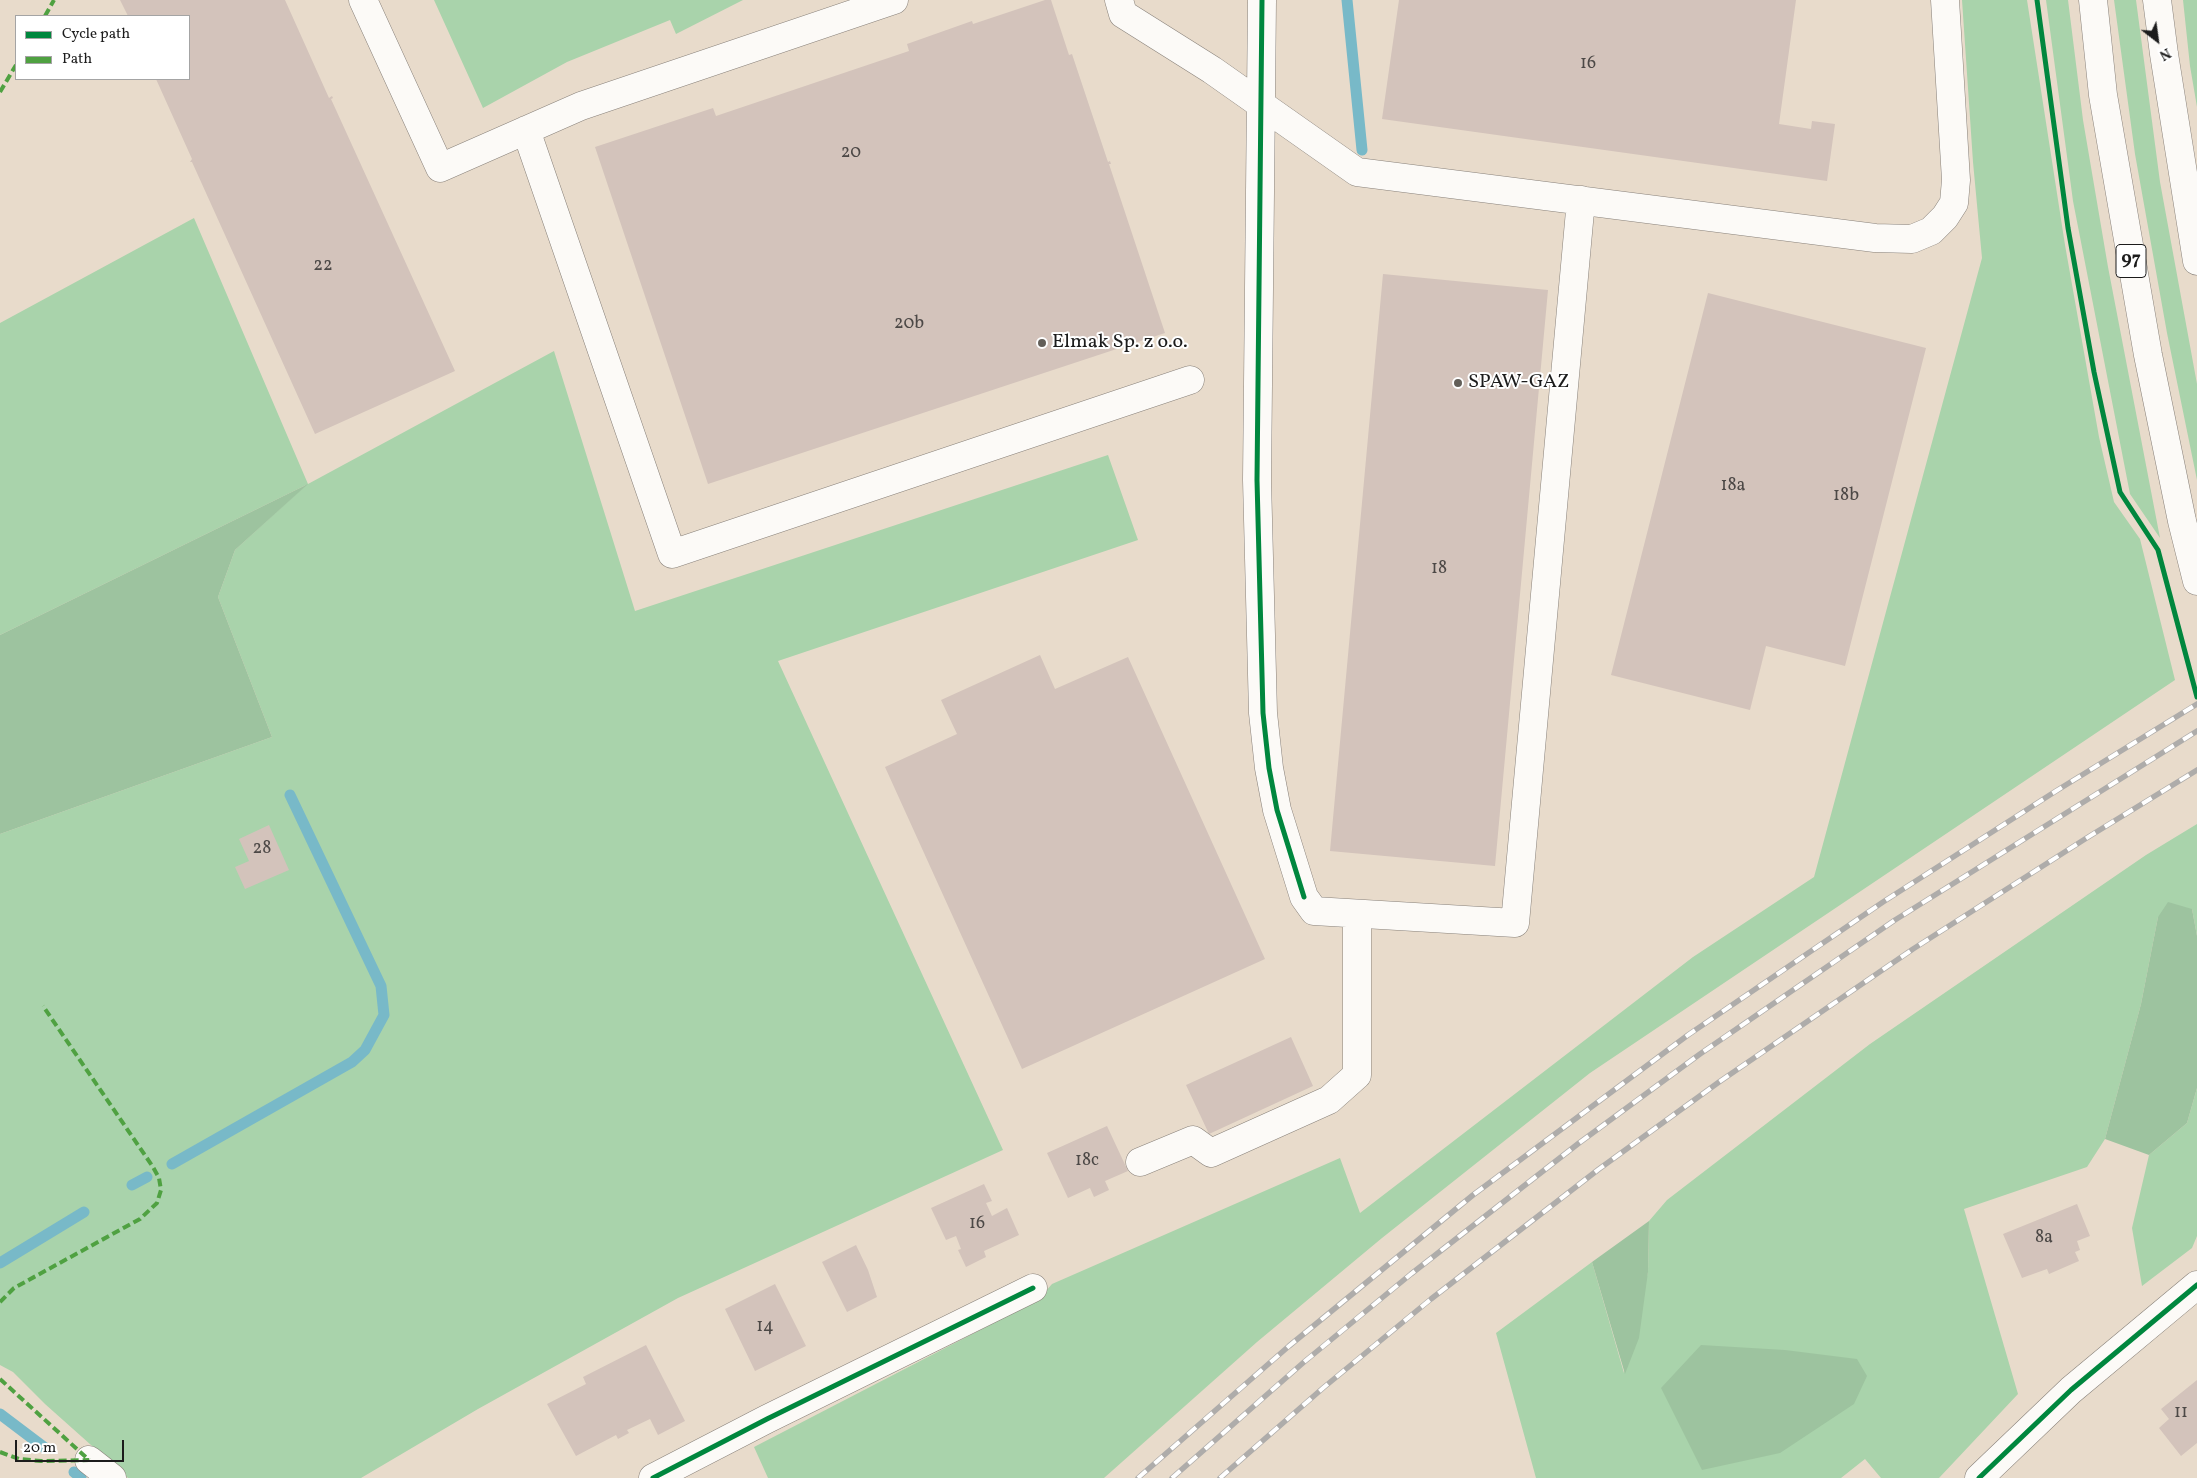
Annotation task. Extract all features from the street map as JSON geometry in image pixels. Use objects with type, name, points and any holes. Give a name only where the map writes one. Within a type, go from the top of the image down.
[{"type":"street","points":[[362,0],[440,168],[581,106],[894,0]]},
{"type":"street","points":[[1119,0],[1123,14],[1212,70],[1357,172],[1875,238],[1912,239],[1931,231],[1945,217],[1954,203],[1956,180],[1945,0]]},
{"type":"street","points":[[1262,0],[1258,480],[1263,713],[1269,768],[1277,810],[1304,897],[1314,911],[1515,923],[1581,200]]},
{"type":"street","name":"97","points":[[2092,0],[2103,95],[2149,365],[2182,521],[2197,581]]},
{"type":"street","points":[[2157,0],[2197,261]]},
{"type":"street","points":[[526,130],[672,554],[1190,380]]},
{"type":"street","points":[[1140,1162],[1193,1140],[1211,1153],[1329,1100],[1357,1075],[1357,914]]},
{"type":"street","points":[[1979,1478],[2071,1390],[2197,1285]]},
{"type":"street","points":[[653,1478],[767,1419],[1033,1288]]},
{"type":"street","points":[[89,1460],[112,1478]]},
{"type":"green space","points":[[434,0],[743,0],[676,34],[670,20],[567,62],[483,108]]},
{"type":"green space","points":[[1962,0],[2027,0],[2065,245],[2099,437],[2114,502],[2140,539],[2175,680],[1590,1073],[1382,1238],[1257,1342],[1104,1478],[768,1478],[754,1447],[1038,1300],[1052,1284],[1340,1158],[1360,1213],[1693,957],[1814,877],[1982,258],[1973,162]]},
{"type":"green space","points":[[2046,0],[2068,0],[2083,120],[2108,267],[2160,538],[2130,494],[2073,201]]},
{"type":"green space","points":[[2114,0],[2136,0],[2160,182],[2197,384],[2197,480],[2167,333],[2135,154]]},
{"type":"green space","points":[[2183,0],[2197,0],[2197,107],[2190,66]]},
{"type":"green space","points":[[194,218],[308,484],[554,351],[635,611],[1108,455],[1138,540],[778,661],[1003,1150],[678,1298],[478,1409],[361,1478],[128,1478],[45,1404],[13,1372],[0,1365],[0,834],[272,737],[218,597],[235,550],[306,485],[0,635],[0,323]]},
{"type":"green space","points":[[308,484],[235,550],[218,597],[272,737],[0,834],[0,635]]},
{"type":"green space","points":[[2197,824],[2197,936],[2192,909],[2158,917],[2141,1004],[2105,1139],[2087,1167],[1964,1209],[2018,1394],[1939,1478],[1881,1478],[1865,1459],[1841,1478],[1536,1478],[1496,1333],[1592,1262],[1624,1373],[1648,1272],[1649,1221],[1667,1200],[1870,1044],[2146,855]]},
{"type":"green space","points":[[2168,902],[2192,909],[2197,936],[2197,1088],[2187,1123],[2149,1155],[2105,1139],[2141,1004],[2158,917]]},
{"type":"green space","points":[[2197,1088],[2197,1236],[2192,1248],[2142,1286],[2132,1228],[2149,1155],[2187,1123]]},
{"type":"green space","points":[[1649,1221],[1648,1272],[1639,1338],[1625,1374],[1592,1262]]},
{"type":"green space","points":[[1701,1345],[1785,1350],[1857,1359],[1867,1376],[1854,1404],[1780,1453],[1702,1470],[1661,1388]]},
{"type":"building","points":[[120,0],[285,0],[329,98],[332,96],[333,98],[331,99],[455,371],[315,434],[192,162],[190,162],[192,159],[156,80],[190,80],[190,15],[128,15]]},
{"type":"building","points":[[1045,0],[1051,0],[1069,55],[1072,54],[1108,162],[1110,161],[1111,164],[1109,164],[1165,333],[708,484],[595,147],[713,108],[716,116],[909,51],[907,44],[972,21],[973,24]]},
{"type":"building","points":[[1399,0],[1796,0],[1779,124],[1811,129],[1812,121],[1835,124],[1827,181],[1382,119]]},
{"type":"building","points":[[1383,274],[1548,290],[1495,866],[1330,851]]},
{"type":"building","points":[[1708,293],[1926,348],[1845,666],[1766,646],[1750,710],[1611,675]]},
{"type":"building","points":[[1040,655],[1055,689],[1128,657],[1265,959],[1022,1069],[885,767],[957,734],[941,700]]},
{"type":"building","points":[[269,825],[289,870],[245,889],[235,867],[249,861],[239,839]]},
{"type":"building","points":[[1291,1037],[1313,1086],[1209,1134],[1186,1085]]},
{"type":"building","points":[[1107,1126],[1128,1171],[1105,1181],[1109,1190],[1094,1197],[1090,1188],[1068,1198],[1047,1153]]},
{"type":"building","points":[[984,1184],[992,1201],[986,1203],[992,1216],[1007,1208],[1019,1235],[984,1251],[986,1257],[966,1267],[958,1250],[961,1249],[956,1236],[946,1240],[931,1208]]},
{"type":"building","points":[[2077,1204],[2090,1236],[2077,1241],[2080,1250],[2075,1252],[2079,1261],[2049,1274],[2047,1269],[2022,1278],[2003,1234]]},
{"type":"building","points":[[856,1245],[868,1270],[877,1297],[847,1312],[822,1262]]},
{"type":"building","points":[[775,1284],[806,1346],[755,1371],[725,1309]]},
{"type":"building","points":[[646,1345],[685,1421],[658,1435],[650,1419],[627,1430],[629,1433],[618,1439],[616,1435],[576,1456],[547,1404],[586,1384],[583,1377]]},
{"type":"building","points":[[2197,1380],[2197,1443],[2181,1456],[2159,1428],[2169,1419],[2161,1409]]},
{"type":"waterway","points":[[1347,0],[1362,150]]},
{"type":"waterway","points":[[172,1164],[352,1062],[365,1050],[384,1015],[381,986],[290,795]]},
{"type":"waterway","points":[[132,1185],[147,1177]]},
{"type":"waterway","points":[[0,1263],[84,1212]]},
{"type":"waterway","points":[[0,1414],[45,1448]]},
{"type":"waterway","points":[[74,1472],[81,1478]]},
{"type":"railway","points":[[1138,1478],[1289,1346],[1473,1195],[1688,1035],[1883,902],[2056,791],[2197,704]]},
{"type":"railway","points":[[1172,1478],[1304,1362],[1411,1274],[1579,1143],[1700,1054],[1895,920],[2197,731]]},
{"type":"railway","points":[[1220,1478],[1323,1388],[1431,1299],[1599,1169],[1719,1082],[1913,949],[2197,770]]},
{"type":"marked path","points":[[46,15],[54,0]]},
{"type":"marked path","points":[[0,92],[15,67]]},
{"type":"marked path","points":[[0,1302],[14,1288],[140,1219],[157,1203],[161,1190],[159,1178],[153,1167],[43,1006]]},
{"type":"marked path","points":[[0,1379],[89,1460]]},
{"type":"marked path","points":[[0,1452],[19,1459],[41,1461],[89,1460]]},
{"type":"cycle path","points":[[1262,0],[1257,480],[1263,713],[1269,768],[1277,810],[1304,897]]},
{"type":"cycle path","points":[[2037,0],[2068,228],[2094,372],[2120,492],[2158,550],[2197,697]]},
{"type":"cycle path","points":[[1979,1478],[2071,1390],[2197,1285]]},
{"type":"cycle path","points":[[653,1478],[767,1419],[1033,1288]]},
{"type":"place","name":"Elmak Sp. z o.o.","points":[[1042,343]]},
{"type":"place","name":"SPAW-GAZ","points":[[1458,383]]}]
